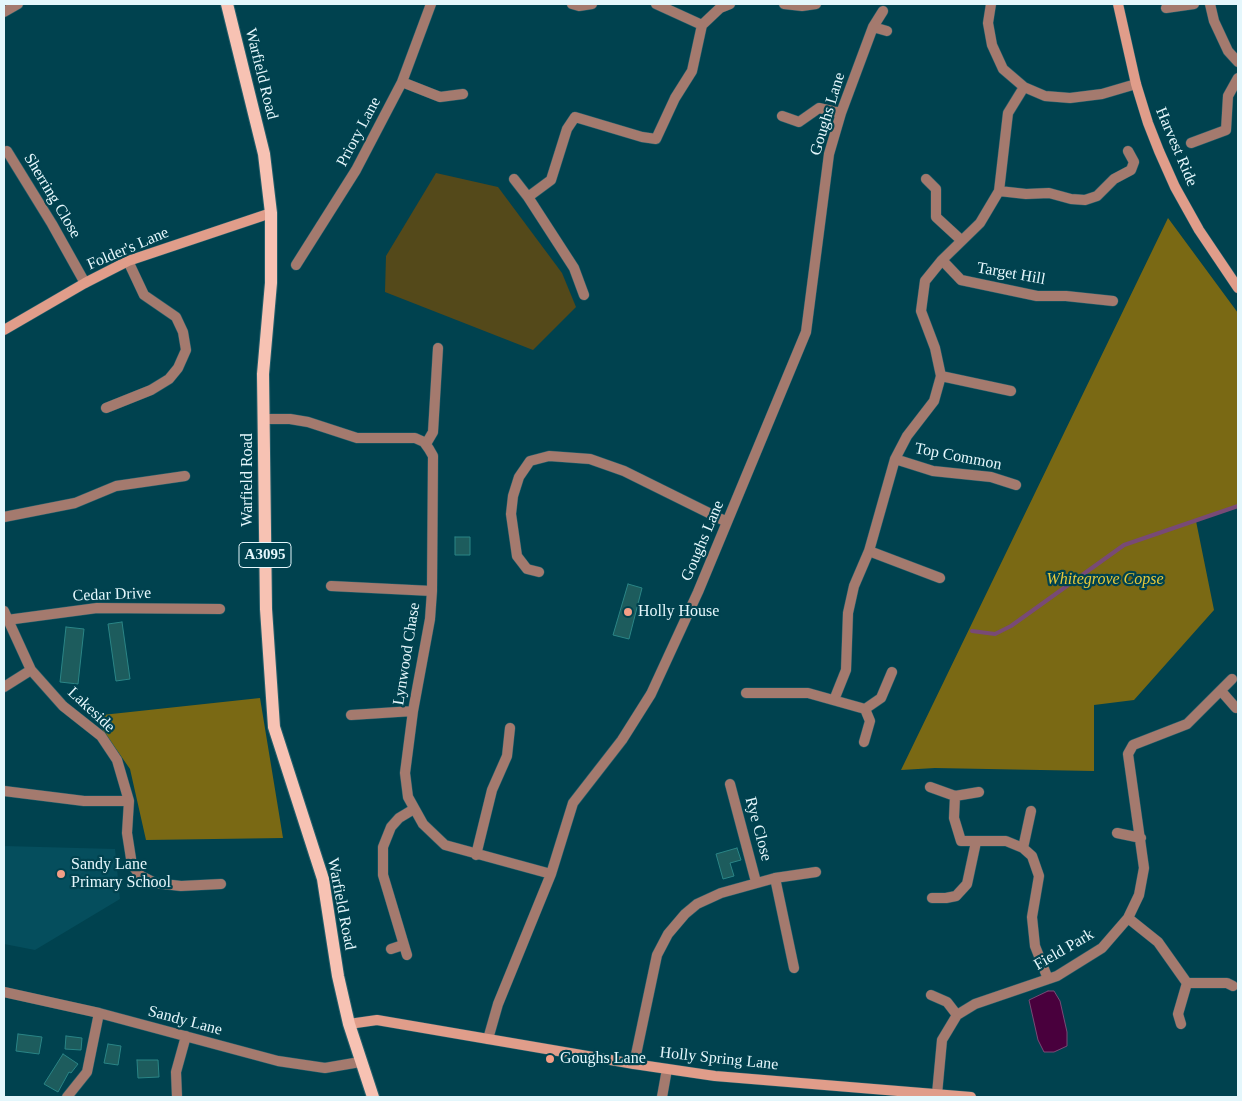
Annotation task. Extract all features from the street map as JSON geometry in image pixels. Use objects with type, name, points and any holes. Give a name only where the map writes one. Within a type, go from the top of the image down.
[{"type":"main road","name":"Warfield Road","points":[[227,4],[264,154],[271,213],[271,283],[263,374],[266,609],[274,727],[323,879],[338,976],[349,1024],[373,1097]]},
{"type":"street","points":[[4,12],[18,4]]},
{"type":"street","name":"Priory Lane","points":[[296,265],[356,170],[402,82],[431,4]]},
{"type":"street","points":[[572,4],[579,6],[592,4]]},
{"type":"street","points":[[656,4],[702,25]]},
{"type":"street","points":[[528,197],[551,180],[567,130],[574,117],[642,137],[656,139],[675,98],[692,71],[702,25],[720,8],[730,4]]},
{"type":"street","points":[[784,4],[802,6],[816,4]]},
{"type":"street","points":[[991,4],[988,22],[992,44],[1003,69],[1024,87],[1045,96],[1070,98],[1102,94],[1136,84]]},
{"type":"street","name":"Harvest Ride","points":[[1118,4],[1136,84],[1148,123],[1174,187],[1199,230],[1238,288]]},
{"type":"street","points":[[1166,8],[1194,4]]},
{"type":"street","points":[[1210,4],[1214,21],[1228,51],[1238,62]]},
{"type":"street","name":"Goughs Lane","points":[[488,1039],[498,1004],[551,874],[573,804],[622,740],[651,694],[728,522],[806,332],[829,154],[841,113],[873,27],[884,11]]},
{"type":"street","points":[[873,27],[887,31]]},
{"type":"street","points":[[1191,143],[1226,130],[1228,96],[1238,78]]},
{"type":"street","points":[[402,82],[440,97],[463,94]]},
{"type":"street","name":"Top Common","points":[[834,700],[846,670],[848,613],[854,586],[869,552],[895,459],[907,436],[934,401],[941,376],[935,348],[921,311],[925,280],[961,240],[980,223],[999,191],[1008,114],[1024,87]]},
{"type":"street","points":[[782,116],[799,122],[819,108],[841,113]]},
{"type":"street","name":"Sherring Close","points":[[7,151],[52,224],[85,283]]},
{"type":"street","points":[[999,191],[1026,194],[1049,193],[1071,199],[1085,200],[1097,196],[1114,179],[1131,170],[1134,162],[1128,151]]},
{"type":"street","points":[[926,178],[936,189],[936,217],[961,240]]},
{"type":"street","points":[[514,179],[528,197],[574,268],[584,295]]},
{"type":"street","name":"Folder's Lane","points":[[4,330],[85,283],[128,261],[271,213]]},
{"type":"street","name":"Target Hill","points":[[942,260],[961,280],[1037,296],[1066,296],[1113,301]]},
{"type":"street","points":[[106,408],[151,390],[169,380],[178,368],[186,350],[183,332],[176,317],[144,295],[128,261]]},
{"type":"street","points":[[264,420],[290,419],[308,422],[357,438],[414,438],[426,444],[433,432],[438,348]]},
{"type":"street","points":[[941,376],[1012,391]]},
{"type":"street","name":"Lynwood Chase","points":[[426,444],[433,456],[432,591],[430,619],[413,711],[405,773],[408,797],[428,829],[445,845],[551,874]]},
{"type":"street","points":[[539,572],[527,569],[517,556],[511,514],[513,496],[519,477],[530,462],[549,456],[590,459],[624,471],[728,522]]},
{"type":"street","name":"Top Common","points":[[895,459],[933,471],[991,477],[1016,485]]},
{"type":"street","points":[[4,517],[75,503],[116,486],[185,476]]},
{"type":"street","points":[[869,552],[940,578]]},
{"type":"street","points":[[331,586],[432,591]]},
{"type":"street","name":"Cedar Drive","points":[[5,616],[97,608],[220,609]]},
{"type":"street","name":"Lakeside","points":[[5,616],[31,670],[64,706],[100,736],[118,760],[129,801],[127,833],[132,865],[141,876],[155,883],[181,886],[221,884]]},
{"type":"street","points":[[4,687],[31,670]]},
{"type":"street","points":[[865,709],[881,698],[892,672]]},
{"type":"street","name":"Field Park","points":[[937,1094],[942,1040],[957,1015],[975,1004],[1048,979],[1102,948],[1128,918],[1139,895],[1144,868],[1142,838],[1128,754],[1132,745],[1187,724],[1222,692],[1232,679]]},
{"type":"street","points":[[1222,692],[1236,708]]},
{"type":"street","points":[[746,693],[808,693],[865,709]]},
{"type":"street","points":[[864,742],[870,721],[865,709]]},
{"type":"street","points":[[351,715],[413,711]]},
{"type":"street","points":[[476,855],[492,790],[506,756],[510,728]]},
{"type":"street","name":"Rye Close","points":[[730,784],[756,882]]},
{"type":"street","points":[[930,787],[955,796],[979,792]]},
{"type":"street","points":[[4,791],[84,801],[129,801]]},
{"type":"street","points":[[955,796],[954,818],[961,841],[1006,841],[1023,848],[1032,856],[1039,876],[1032,917],[1036,946],[1048,979]]},
{"type":"street","points":[[407,955],[383,875],[383,848],[391,827],[399,818],[414,809]]},
{"type":"street","points":[[1023,848],[1030,812]]},
{"type":"street","points":[[1117,833],[1142,838]]},
{"type":"street","points":[[932,898],[956,896],[967,884],[976,842]]},
{"type":"street","points":[[634,1064],[654,964],[668,934],[697,904],[721,893],[756,882],[816,872]]},
{"type":"street","points":[[775,878],[794,968]]},
{"type":"street","points":[[1128,918],[1158,942],[1187,983]]},
{"type":"street","points":[[391,949],[403,945]]},
{"type":"street","points":[[1187,983],[1227,983],[1233,986]]},
{"type":"street","points":[[1181,1024],[1178,1014],[1187,983]]},
{"type":"street","name":"Sandy Lane","points":[[4,992],[311,1068],[325,1068],[360,1062]]},
{"type":"street","points":[[931,995],[947,1002],[957,1015]]},
{"type":"street","points":[[67,1097],[87,1072],[98,1014]]},
{"type":"street","name":"Holly Spring Lane","points":[[349,1024],[377,1020],[634,1064],[752,1079],[876,1093],[937,1094],[971,1097]]},
{"type":"street","points":[[177,1097],[176,1072],[186,1036]]},
{"type":"street","points":[[662,1097],[667,1069]]},
{"type":"shaded area","points":[[436,173],[498,187],[562,273],[576,307],[533,350],[385,292],[386,256]]},
{"type":"shaded area","name":"Sandy Lane Primary School","points":[[4,846],[115,849],[120,899],[35,950],[4,944]]},
{"type":"shaded area","points":[[1048,991],[1054,991],[1060,1001],[1067,1032],[1067,1046],[1054,1052],[1044,1052],[1038,1040],[1029,1000]]},
{"type":"green space","name":"Whitegrove Copse","points":[[1168,218],[1238,313],[1238,507],[1196,521],[1214,610],[1134,700],[1094,705],[1094,771],[935,768],[901,770]]},
{"type":"green space","points":[[260,698],[283,838],[146,840],[130,769],[93,716]]},
{"type":"building","points":[[455,537],[470,537],[470,555],[455,555]]},
{"type":"building","name":"Holly House","points":[[628,584],[642,588],[629,639],[613,635]]},
{"type":"building","points":[[122,622],[130,679],[116,681],[108,624]]},
{"type":"building","points":[[66,627],[84,629],[78,684],[60,682]]},
{"type":"building","points":[[737,848],[741,860],[730,863],[734,876],[723,879],[716,854]]},
{"type":"building","points":[[18,1034],[42,1037],[39,1054],[16,1051]]},
{"type":"building","points":[[66,1036],[82,1038],[81,1050],[65,1049]]},
{"type":"building","points":[[108,1044],[121,1046],[118,1065],[104,1063]]},
{"type":"building","points":[[63,1054],[78,1064],[71,1073],[69,1072],[58,1092],[44,1084]]},
{"type":"building","points":[[137,1060],[158,1060],[159,1077],[138,1078]]},
{"type":"waterway","points":[[972,631],[995,634],[1011,626],[1124,545],[1238,506]]},
{"type":"place","name":"Holly House","points":[[628,612]]},
{"type":"place","name":"Sandy Lane Primary School","points":[[61,874]]},
{"type":"place","name":"Goughs Lane","points":[[550,1059]]}]
